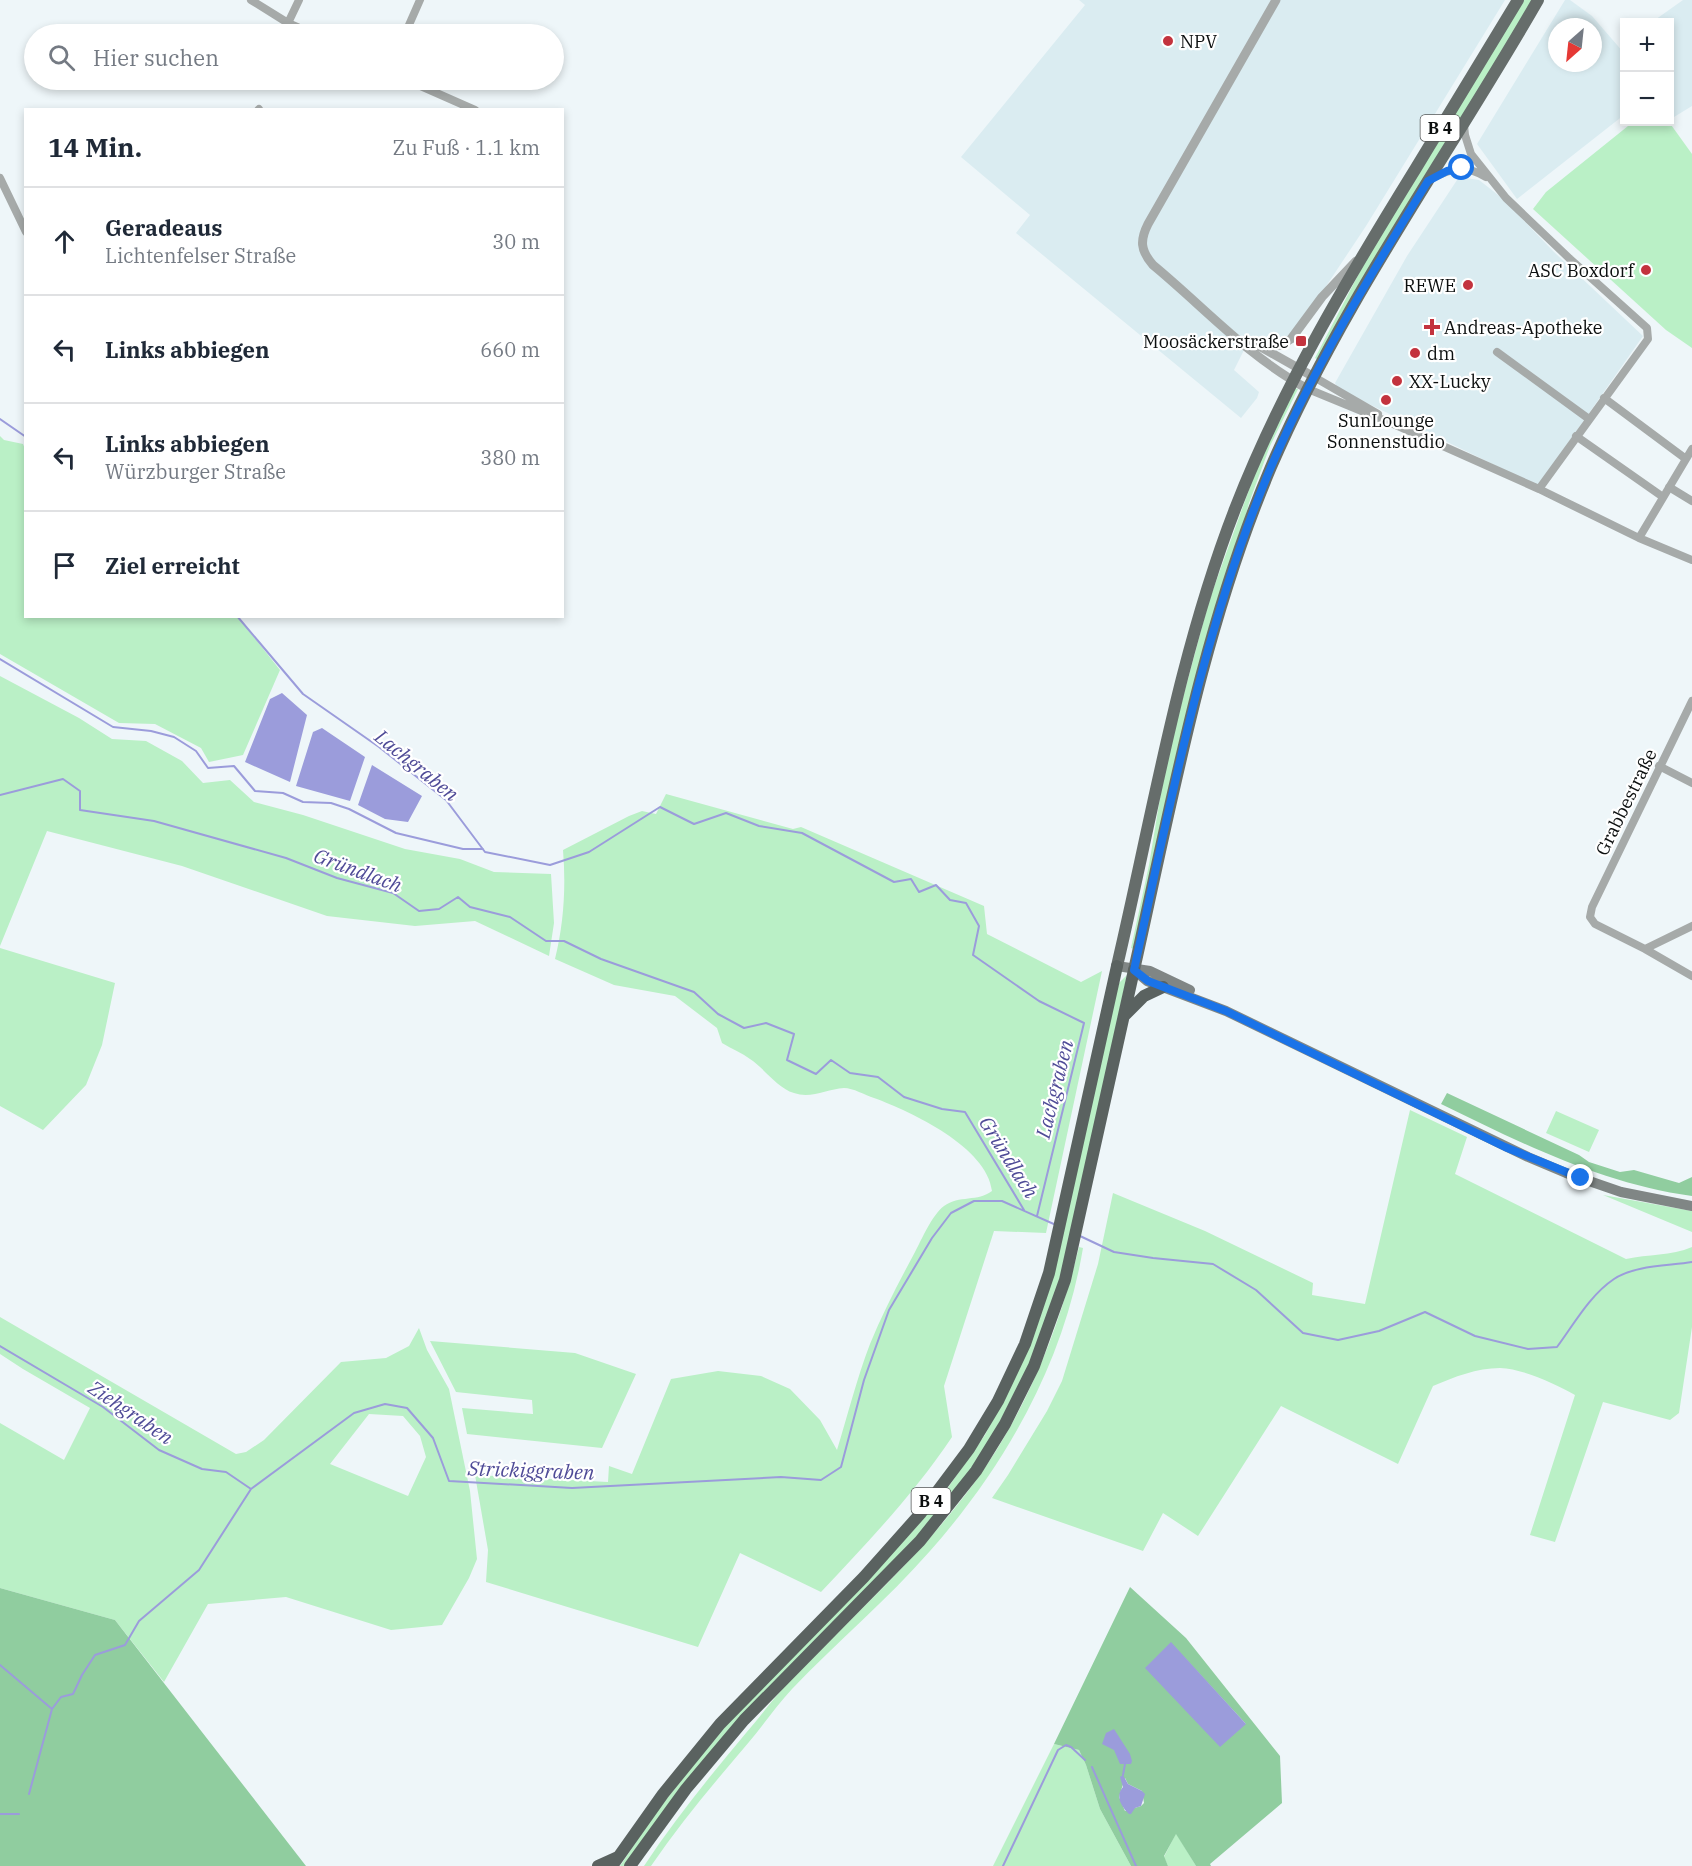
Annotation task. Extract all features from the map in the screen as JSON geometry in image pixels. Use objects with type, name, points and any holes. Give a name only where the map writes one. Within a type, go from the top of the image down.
[{"type":"highway","name":"B 4","points":[[598,1866],[616,1861],[663,1794],[710,1736],[760,1681],[888,1551],[935,1496],[998,1401],[1025,1344],[1040,1302],[1057,1239],[1117,966]]},
{"type":"highway","name":"B 4","points":[[632,1864],[686,1789],[736,1730],[905,1559],[935,1524],[976,1471],[1005,1424],[1034,1366],[1058,1302],[1074,1245],[1134,970]]},
{"type":"highway","points":[[1124,1016],[1144,996],[1163,987]]},
{"type":"main road","name":"B 4","points":[[1117,966],[1164,753],[1201,611],[1238,501],[1298,368],[1362,255],[1518,0]]},
{"type":"main road","name":"B 4","points":[[1134,970],[1188,732],[1224,595],[1267,477],[1314,377],[1363,288],[1538,0]]},
{"type":"main road","points":[[1117,966],[1150,971],[1226,1011]]},
{"type":"main road","points":[[1134,970],[1148,981],[1226,1011],[1543,1164],[1621,1192],[1692,1206]]},
{"type":"street","points":[[251,0],[288,23],[299,0]]},
{"type":"street","points":[[409,24],[420,0]]},
{"type":"street","points":[[1276,0],[1148,224],[1141,242],[1143,253],[1253,353],[1308,389],[1398,426],[1539,489],[1639,538],[1692,560]]},
{"type":"street","points":[[430,90],[470,108]]},
{"type":"street","points":[[1464,123],[1468,149],[1490,180],[1570,259],[1647,328],[1648,339],[1539,489]]},
{"type":"street","points":[[1428,181],[1447,171],[1462,168],[1479,173],[1490,180]]},
{"type":"street","points":[[0,177],[24,228]]},
{"type":"street","name":"B 4","points":[[1261,347],[1281,345],[1291,339],[1328,290],[1362,255]]},
{"type":"street","points":[[1240,341],[1261,347],[1398,426]]},
{"type":"street","points":[[1497,352],[1589,419]]},
{"type":"street","points":[[1604,398],[1690,454],[1639,538]]},
{"type":"street","points":[[1576,436],[1664,497]]},
{"type":"street","points":[[1669,487],[1692,501]]},
{"type":"street","name":"Grabbestraße","points":[[1645,949],[1595,924],[1590,917],[1592,907],[1659,766],[1690,711],[1692,701]]},
{"type":"street","points":[[1659,766],[1692,783]]},
{"type":"street","points":[[1645,949],[1692,926]]},
{"type":"street","points":[[1645,949],[1692,976]]},
{"type":"shaded area","points":[[1079,0],[1505,0],[1366,226],[1295,333],[1275,341],[1250,338],[1234,370],[1259,392],[1241,418],[1016,233],[1030,215],[961,157],[1085,5]]},
{"type":"shaded area","points":[[1565,0],[1570,0],[1594,18],[1554,18]]},
{"type":"shaded area","points":[[1683,0],[1692,0],[1692,106],[1674,117],[1674,18],[1658,18]]},
{"type":"shaded area","points":[[1548,28],[1548,72],[1602,72],[1602,28],[1620,48],[1620,118],[1517,199],[1477,144]]},
{"type":"shaded area","points":[[1459,177],[1479,180],[1502,198],[1554,252],[1643,336],[1538,486],[1338,389],[1335,383],[1407,256]]},
{"type":"green space","points":[[1524,0],[1533,0],[1318,360],[1315,358],[1369,254]]},
{"type":"green space","name":"ASC Boxdorf","points":[[1628,126],[1672,126],[1692,154],[1692,348],[1666,330],[1533,209],[1546,192]]},
{"type":"green space","points":[[1294,388],[1298,389],[1270,446],[1249,503],[1134,949],[1131,948],[1174,731],[1209,601],[1255,473]]},
{"type":"green space","points":[[0,436],[4,440],[23,444],[24,446],[24,618],[239,618],[280,670],[243,755],[209,762],[201,748],[155,724],[119,723],[0,654]]},
{"type":"green space","points":[[0,676],[79,718],[112,739],[146,741],[182,761],[203,783],[230,780],[254,802],[303,815],[405,849],[460,859],[494,872],[551,874],[554,923],[549,956],[475,921],[415,926],[327,916],[182,866],[47,831],[0,946]]},
{"type":"green space","points":[[666,794],[793,829],[801,827],[984,906],[987,934],[1081,982],[1102,971],[1046,1233],[994,1231],[944,1386],[952,1437],[906,1498],[821,1592],[740,1553],[698,1647],[486,1582],[488,1550],[475,1475],[608,1482],[609,1466],[632,1474],[671,1379],[718,1371],[761,1376],[790,1389],[820,1420],[837,1450],[870,1344],[891,1297],[931,1221],[944,1206],[950,1203],[992,1191],[987,1175],[977,1160],[945,1133],[927,1122],[851,1089],[844,1088],[807,1095],[788,1091],[750,1059],[722,1043],[717,1028],[675,996],[614,985],[555,959],[564,905],[563,850],[629,816],[642,811],[656,814]]},
{"type":"green space","points":[[0,948],[115,983],[102,1045],[86,1085],[43,1130],[0,1106]]},
{"type":"green space","points":[[1127,975],[1064,1270],[1024,1378],[980,1457],[937,1515],[806,1651],[625,1866],[620,1866],[656,1812],[726,1725],[911,1533],[942,1496],[985,1435],[1025,1355],[1119,983]]},
{"type":"green space","points":[[1447,1093],[1579,1155],[1589,1162],[1620,1172],[1634,1170],[1679,1183],[1692,1177],[1692,1196],[1626,1182],[1532,1147],[1441,1104]]},
{"type":"green space","points":[[1410,1110],[1467,1137],[1455,1174],[1626,1259],[1676,1252],[1692,1247],[1692,1327],[1679,1413],[1670,1420],[1603,1402],[1555,1542],[1530,1535],[1575,1395],[1529,1374],[1500,1368],[1474,1371],[1433,1386],[1398,1464],[1281,1406],[1198,1536],[1163,1513],[1143,1551],[992,1498],[1047,1411],[1062,1381],[1098,1264],[1113,1193],[1205,1231],[1313,1283],[1312,1295],[1365,1304]]},
{"type":"green space","points":[[1556,1111],[1599,1130],[1589,1152],[1546,1133]]},
{"type":"green space","points":[[1603,1195],[1692,1211],[1692,1232]]},
{"type":"green space","points":[[1079,1247],[1083,1248],[1074,1290],[1062,1331],[1046,1371],[1028,1410],[983,1483],[958,1518],[914,1569],[786,1695],[686,1818],[651,1866],[644,1866],[693,1798],[778,1693],[919,1550],[988,1463],[1018,1412],[1043,1359],[1063,1304]]},
{"type":"green space","points":[[0,1317],[236,1454],[246,1452],[264,1440],[341,1362],[386,1358],[409,1346],[419,1328],[427,1350],[449,1389],[470,1491],[477,1559],[469,1578],[442,1625],[391,1630],[286,1597],[208,1604],[164,1682],[115,1620],[0,1588],[0,1423],[64,1460],[90,1408],[0,1354]],"holes":[[[369,1414],[403,1416],[420,1436],[426,1457],[408,1496],[330,1464]]]},
{"type":"green space","points":[[430,1341],[575,1353],[636,1374],[602,1448],[467,1434],[462,1408],[533,1414],[532,1400],[456,1392]]},
{"type":"green space","points":[[1130,1587],[1186,1638],[1280,1756],[1282,1803],[1210,1864],[1211,1866],[1196,1866],[1176,1834],[1164,1856],[1168,1866],[1131,1866],[1100,1809],[1079,1750],[1054,1744]],"holes":[[[1171,1643],[1246,1724],[1146,1668]],[[1125,1778],[1128,1784],[1142,1791],[1144,1803],[1125,1811],[1119,1797]]]},
{"type":"green space","points":[[0,1588],[115,1620],[306,1866],[0,1866]]},
{"type":"green space","points":[[1054,1744],[1079,1750],[1100,1809],[1131,1866],[993,1866]]},
{"type":"green space","points":[[1176,1833],[1196,1866],[1168,1866],[1164,1857]]},
{"type":"water","points":[[282,693],[307,715],[290,782],[245,762],[270,699]]},
{"type":"water","points":[[322,728],[365,757],[350,801],[296,786],[313,732]]},
{"type":"water","points":[[372,765],[422,796],[408,822],[385,819],[358,805]]},
{"type":"water","points":[[1171,1642],[1246,1724],[1220,1747],[1145,1668]]},
{"type":"water","points":[[1114,1729],[1130,1754],[1131,1764],[1120,1764],[1114,1750],[1102,1744],[1106,1733]]},
{"type":"water","points":[[1123,1775],[1128,1784],[1145,1794],[1141,1806],[1135,1808],[1131,1814],[1124,1808],[1119,1797],[1123,1787],[1120,1777]]},
{"type":"waterway","name":"Lachgraben","points":[[0,419],[24,436]]},
{"type":"waterway","name":"Lachgraben","points":[[239,618],[303,694],[379,747],[446,800],[485,852],[550,865],[589,852],[660,807],[694,824],[726,813],[759,826],[802,833],[894,882],[911,879],[919,892],[936,885],[950,900],[966,903],[979,926],[973,955],[1039,1001],[1084,1023],[1037,1216]]},
{"type":"waterway","points":[[0,659],[113,727],[151,731],[174,737],[196,751],[208,768],[234,766],[255,791],[283,793],[303,802],[331,803],[349,809],[396,833],[463,849],[483,849]]},
{"type":"waterway","name":"Gründlach","points":[[0,795],[63,779],[80,791],[80,810],[154,821],[286,858],[337,878],[393,893],[419,911],[439,909],[458,897],[470,907],[510,917],[546,941],[564,941],[601,959],[694,992],[718,1014],[744,1028],[766,1023],[794,1034],[787,1060],[816,1074],[831,1060],[850,1073],[878,1077],[904,1097],[942,1109],[965,1112],[1024,1210]]},
{"type":"waterway","name":"Strickiggraben","points":[[29,1794],[52,1709],[61,1697],[73,1694],[95,1655],[125,1645],[139,1621],[199,1570],[251,1489],[354,1413],[385,1404],[407,1408],[433,1438],[449,1481],[572,1488],[781,1477],[821,1480],[841,1467],[864,1380],[889,1310],[932,1238],[951,1213],[974,1201],[1002,1201],[1056,1225]]},
{"type":"waterway","name":"Gründlach","points":[[1080,1236],[1114,1252],[1213,1264],[1256,1290],[1303,1333],[1338,1340],[1379,1331],[1425,1312],[1475,1336],[1528,1349],[1557,1347],[1597,1293],[1622,1274],[1692,1262]]},
{"type":"waterway","name":"Ziehgraben","points":[[0,1346],[103,1407],[159,1450],[202,1469],[226,1472],[251,1489]]},
{"type":"waterway","points":[[0,1665],[52,1709]]},
{"type":"waterway","points":[[1003,1866],[1058,1750],[1066,1745],[1085,1760]]},
{"type":"waterway","points":[[1123,1775],[1125,1764]]},
{"type":"waterway","points":[[1092,1767],[1136,1866]]},
{"type":"waterway","points":[[0,1814],[19,1814]]},
{"type":"place","name":"NPV","points":[[1168,41]]},
{"type":"place","name":"ASC Boxdorf","points":[[1646,270]]},
{"type":"place","name":"REWE","points":[[1468,285]]},
{"type":"place","name":"Andreas-Apotheke","points":[[1432,327]]},
{"type":"place","name":"Moosäckerstraße","points":[[1301,341]]},
{"type":"place","name":"dm","points":[[1415,353]]},
{"type":"place","name":"XX-Lucky","points":[[1397,381]]},
{"type":"place","name":"SunLounge Sonnenstudio","points":[[1386,400]]},
{"type":"route","points":[[1462,168],[1447,171],[1428,181],[1320,365],[1281,444],[1263,488],[1231,575],[1202,674],[1134,970],[1148,981],[1226,1011],[1505,1147],[1581,1178]]}]
